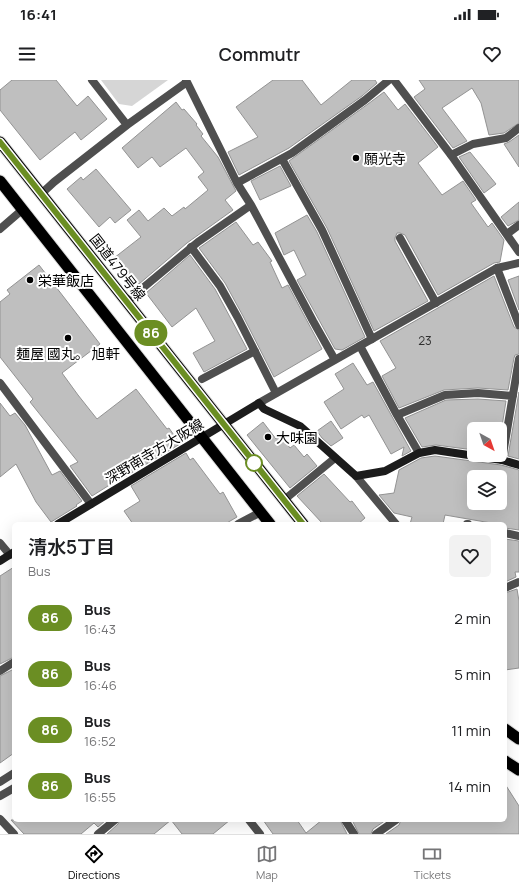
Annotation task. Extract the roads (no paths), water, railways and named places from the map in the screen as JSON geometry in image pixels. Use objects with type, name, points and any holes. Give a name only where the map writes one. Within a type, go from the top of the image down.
[{"type":"highway","name":"国道479号線","points":[[0,142],[301,522]]},
{"type":"highway","points":[[0,181],[268,522]]},
{"type":"highway","points":[[507,730],[519,739]]},
{"type":"highway","points":[[507,762],[519,770]]},
{"type":"main road","name":"深野南寺方大阪線","points":[[61,522],[259,403]]},
{"type":"main road","points":[[259,403],[264,409],[300,426],[356,476],[385,471],[419,453],[435,450],[467,455]]},
{"type":"main road","points":[[507,461],[519,465]]},
{"type":"main road","points":[[0,561],[12,554]]},
{"type":"street","points":[[92,80],[127,125]]},
{"type":"street","points":[[237,183],[292,153],[394,80],[451,156],[519,252]]},
{"type":"street","points":[[41,194],[54,182],[127,125],[186,81],[237,183],[251,205],[313,322],[335,360]]},
{"type":"street","points":[[451,156],[473,144],[506,138],[519,128]]},
{"type":"street","points":[[282,158],[322,230],[372,339]]},
{"type":"street","points":[[126,302],[191,247],[251,205]]},
{"type":"street","points":[[0,229],[22,210]]},
{"type":"street","points":[[507,234],[519,226]]},
{"type":"street","points":[[400,238],[436,303]]},
{"type":"street","points":[[191,247],[220,286],[255,350],[276,393]]},
{"type":"street","points":[[259,403],[497,268],[519,263]]},
{"type":"street","points":[[497,268],[519,325]]},
{"type":"street","points":[[360,346],[419,453]]},
{"type":"street","points":[[202,379],[255,350]]},
{"type":"street","points":[[507,431],[519,359]]},
{"type":"street","points":[[0,383],[91,504]]},
{"type":"street","points":[[397,415],[445,395],[478,393],[513,396]]},
{"type":"street","points":[[284,500],[335,458]]},
{"type":"street","points":[[356,476],[392,522]]},
{"type":"street","points":[[242,522],[260,512]]},
{"type":"street","points":[[507,533],[519,536]]},
{"type":"street","points":[[0,543],[12,554]]},
{"type":"street","points":[[507,587],[519,582]]},
{"type":"street","points":[[0,671],[12,663]]},
{"type":"street","points":[[0,782],[12,775]]},
{"type":"street","points":[[0,796],[12,789]]},
{"type":"street","points":[[0,819],[14,834]]},
{"type":"street","points":[[101,833],[113,822]]},
{"type":"street","points":[[251,822],[260,834]]},
{"type":"street","points":[[346,822],[354,834]]},
{"type":"street","points":[[376,834],[393,822]]},
{"type":"place","name":"願光寺","points":[[356,158]]},
{"type":"place","name":"栄華飯店","points":[[30,280]]},
{"type":"place","name":"麺屋 國丸。 旭軒","points":[[68,338]]},
{"type":"place","name":"大味園","points":[[268,437]]}]
